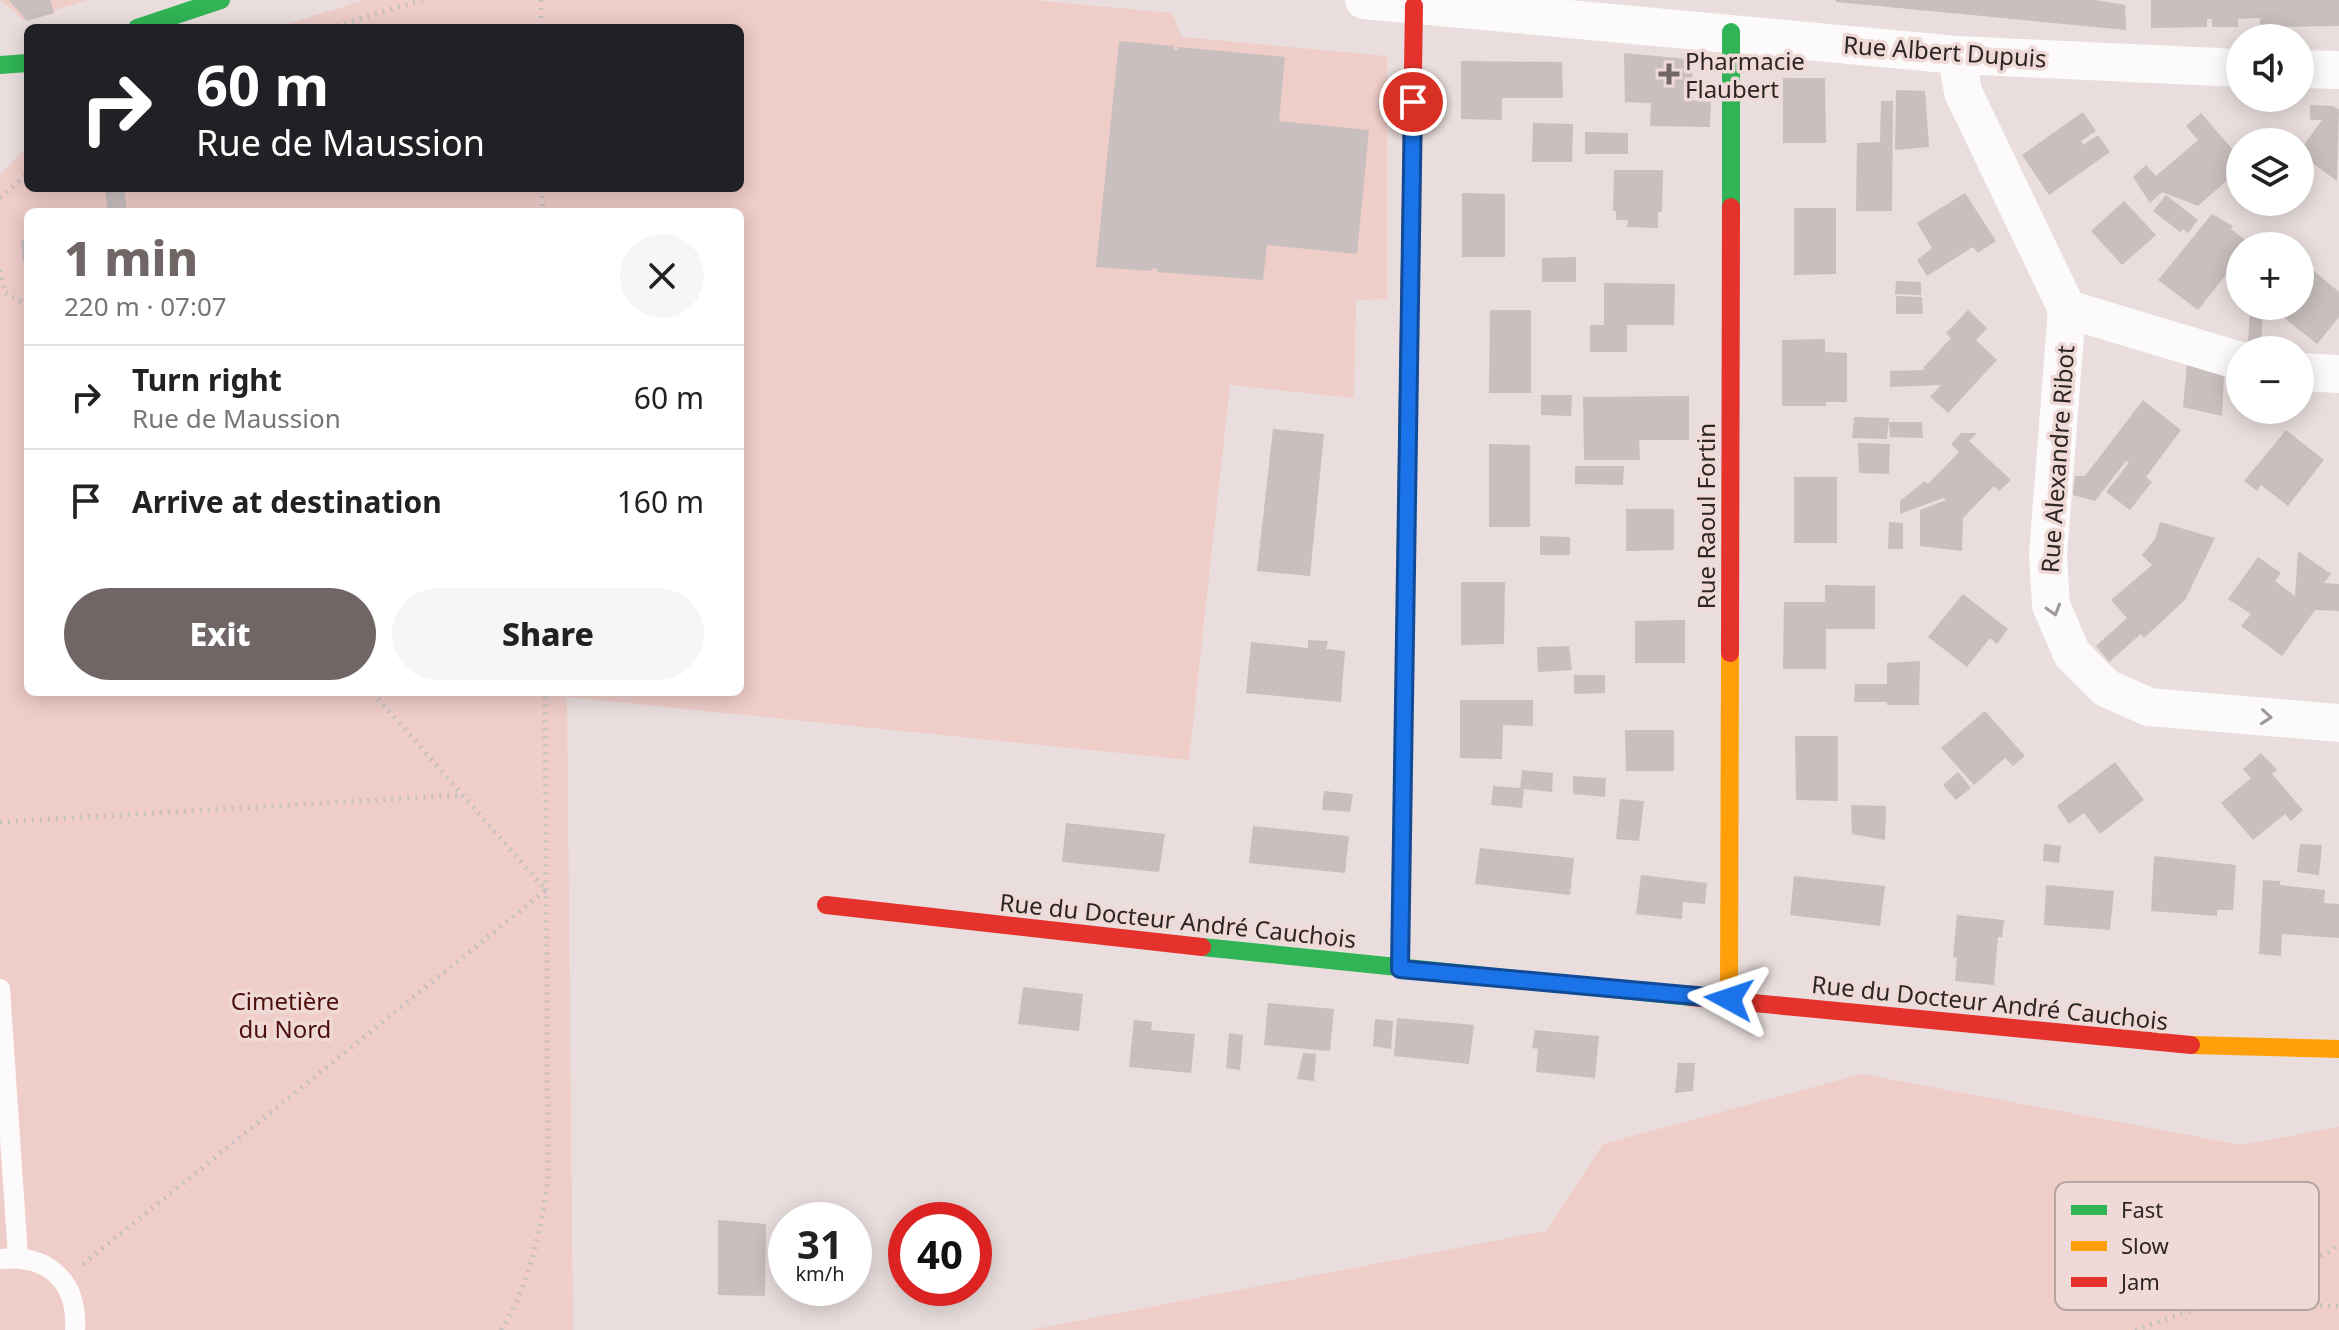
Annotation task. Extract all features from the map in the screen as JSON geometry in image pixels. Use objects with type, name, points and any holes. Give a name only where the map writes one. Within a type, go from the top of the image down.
[{"type":"street","points":[[149,24],[221,0]]},
{"type":"street","name":"Rue Albert Dupuis","points":[[1364,0],[1957,55],[2226,67]]},
{"type":"street","points":[[1400,969],[1414,6]]},
{"type":"street","name":"Rue Raoul Fortin","points":[[1729,999],[1731,32]]},
{"type":"street","points":[[1957,55],[1963,92],[2067,309],[2226,357]]},
{"type":"street","points":[[0,65],[24,63]]},
{"type":"street","points":[[2314,69],[2339,70]]},
{"type":"street","name":"Rue Alexandre Ribot","points":[[2067,309],[2048,555],[2051,605],[2072,654],[2106,688],[2149,707],[2339,723]]},
{"type":"street","points":[[2314,373],[2339,374]]},
{"type":"street","name":"Rue du Docteur André Cauchois","points":[[826,905],[1400,969],[2177,1045],[2339,1049]]},
{"type":"lane","points":[[0,989],[9,1258],[35,1260],[51,1268],[63,1280],[72,1295],[75,1330]]},
{"type":"path","points":[[342,24],[422,0]]},
{"type":"path","points":[[541,0],[541,24]]},
{"type":"path","points":[[0,198],[24,177]]},
{"type":"path","points":[[0,270],[2,293],[24,303]]},
{"type":"path","points":[[376,696],[546,890]]},
{"type":"path","points":[[501,1330],[514,1309],[538,1245],[548,1182],[545,696]]},
{"type":"path","points":[[0,822],[463,795]]},
{"type":"path","points":[[63,1280],[546,890]]},
{"type":"path","points":[[2319,1257],[2333,1250],[2339,1242]]},
{"type":"path","points":[[2319,1306],[2339,1306]]},
{"type":"path","points":[[2135,1330],[2193,1310]]},
{"type":"green space","points":[[1,0],[88,0],[23,20]]},
{"type":"green space","name":"Cimetière du Nord","points":[[365,0],[1032,0],[1172,13],[1182,37],[1387,56],[1387,299],[1356,300],[1354,398],[1230,385],[1189,760],[567,697],[573,1330],[0,1330],[0,175],[24,150],[24,192],[744,192],[744,24],[287,24]]},
{"type":"green space","points":[[1862,1074],[2242,1145],[2339,1127],[2339,1330],[1030,1330],[1546,1231],[1603,1144]]},
{"type":"building","points":[[9,0],[50,0],[54,13],[27,21]]},
{"type":"building","points":[[2095,0],[2125,5],[2126,30],[1836,2]]},
{"type":"building","points":[[2151,0],[2339,0],[2339,26],[2260,24],[2260,18],[2238,19],[2238,24],[2226,24],[2226,27],[2212,27],[2212,19],[2207,19],[2207,27],[2151,28]]},
{"type":"building","points":[[1119,41],[1174,46],[1173,50],[1178,50],[1178,47],[1285,57],[1279,121],[1369,130],[1357,254],[1267,245],[1263,280],[1157,272],[1152,268],[1151,271],[1096,267]]},
{"type":"building","points":[[1624,53],[1688,59],[1693,68],[1690,100],[1711,102],[1710,127],[1650,126],[1651,103],[1625,102]]},
{"type":"building","points":[[1461,61],[1562,62],[1563,98],[1502,98],[1502,120],[1461,119]]},
{"type":"building","points":[[1783,78],[1825,78],[1826,143],[1783,143]]},
{"type":"building","points":[[1896,90],[1925,91],[1929,147],[1895,150]]},
{"type":"building","points":[[1881,101],[1893,101],[1892,211],[1856,211],[1857,143],[1880,142]]},
{"type":"building","points":[[2314,105],[2333,106],[2339,110],[2337,181],[2314,164],[2314,131],[2322,120],[2310,120]]},
{"type":"building","points":[[2083,112],[2096,131],[2081,141],[2083,145],[2098,135],[2110,152],[2049,195],[2022,155]]},
{"type":"building","points":[[2201,113],[2226,142],[2226,181],[2198,206],[2162,192],[2150,203],[2133,177],[2146,165],[2156,176],[2198,140],[2186,126]]},
{"type":"building","points":[[1533,123],[1573,124],[1572,162],[1532,162]]},
{"type":"building","points":[[1585,132],[1628,133],[1628,154],[1585,154]]},
{"type":"building","points":[[1614,170],[1663,170],[1662,212],[1658,212],[1658,228],[1627,227],[1628,220],[1616,220],[1616,211],[1613,211]]},
{"type":"building","points":[[105,192],[124,192],[126,208],[107,208]]},
{"type":"building","points":[[1462,193],[1505,194],[1505,257],[1462,257]]},
{"type":"building","points":[[1965,193],[1996,241],[1978,253],[1973,247],[1927,276],[1917,260],[1932,248],[1917,223]]},
{"type":"building","points":[[2166,195],[2198,220],[2188,233],[2183,229],[2180,232],[2153,211]]},
{"type":"building","points":[[2124,201],[2156,235],[2122,265],[2091,231]]},
{"type":"building","points":[[1794,208],[1836,208],[1836,274],[1794,275]]},
{"type":"building","points":[[2212,214],[2233,226],[2231,229],[2235,232],[2226,232],[2226,275],[2198,310],[2158,280]]},
{"type":"building","points":[[21,240],[24,240],[23,262]]},
{"type":"building","points":[[1576,257],[1576,282],[1542,282],[1542,258]]},
{"type":"building","points":[[2314,271],[2339,292],[2339,317],[2317,344],[2314,336],[2307,336],[2287,320],[2314,320]]},
{"type":"building","points":[[1896,281],[1921,282],[1921,295],[1895,294]]},
{"type":"building","points":[[1604,283],[1675,284],[1674,325],[1627,325],[1627,352],[1590,352],[1590,325],[1604,325]]},
{"type":"building","points":[[1896,296],[1922,297],[1923,314],[1896,314]]},
{"type":"building","points":[[1490,310],[1531,310],[1531,393],[1489,393]]},
{"type":"building","points":[[1968,310],[1987,328],[1976,340],[1997,360],[1948,413],[1930,397],[1941,385],[1890,387],[1890,371],[1925,370],[1923,368],[1951,338],[1946,333]]},
{"type":"building","points":[[2250,320],[2263,320],[2261,336],[2248,336]]},
{"type":"building","points":[[1825,339],[1825,352],[1847,353],[1847,402],[1826,402],[1826,406],[1782,406],[1782,340]]},
{"type":"building","points":[[2187,365],[2224,376],[2222,416],[2183,407]]},
{"type":"building","points":[[1541,395],[1572,395],[1571,416],[1541,415]]},
{"type":"building","points":[[1689,396],[1689,440],[1639,440],[1640,460],[1584,460],[1583,397]]},
{"type":"building","points":[[2143,400],[2181,430],[2146,477],[2152,482],[2130,510],[2106,492],[2129,463],[2126,461],[2095,501],[2073,495],[2075,476],[2085,476]]},
{"type":"building","points":[[1854,417],[1889,418],[1887,439],[1852,438]]},
{"type":"building","points":[[1889,422],[1922,422],[1923,438],[1890,437]]},
{"type":"building","points":[[1273,429],[1324,434],[1310,576],[1257,571]]},
{"type":"building","points":[[2286,430],[2324,460],[2288,506],[2261,485],[2257,491],[2244,481]]},
{"type":"building","points":[[1961,433],[1977,433],[1969,441],[2011,480],[1999,491],[1994,486],[1963,518],[1962,551],[1920,546],[1920,510],[1946,500],[1943,498],[1900,514],[1900,501],[1925,481],[1928,484],[1959,452],[1951,444]]},
{"type":"building","points":[[1858,443],[1890,444],[1889,474],[1859,473]]},
{"type":"building","points":[[1489,444],[1530,445],[1530,527],[1489,527]]},
{"type":"building","points":[[1575,466],[1624,466],[1623,485],[1575,484]]},
{"type":"building","points":[[1794,477],[1837,477],[1837,543],[1794,543]]},
{"type":"building","points":[[1626,509],[1674,509],[1674,550],[1626,551]]},
{"type":"building","points":[[1889,522],[1903,523],[1903,549],[1888,549]]},
{"type":"building","points":[[2160,522],[2215,538],[2185,600],[2144,638],[2141,634],[2109,662],[2096,646],[2127,618],[2111,600],[2152,565],[2142,555],[2155,539]]},
{"type":"building","points":[[1540,536],[1570,537],[1570,555],[1540,555]]},
{"type":"building","points":[[2298,551],[2331,574],[2324,583],[2339,584],[2339,611],[2315,610],[2282,656],[2241,626],[2251,614],[2228,599],[2258,557],[2281,573],[2275,581],[2295,596]]},
{"type":"building","points":[[1461,582],[1505,582],[1504,644],[1461,645]]},
{"type":"building","points":[[1825,585],[1875,586],[1875,629],[1826,629],[1826,669],[1783,669],[1784,602],[1825,602]]},
{"type":"building","points":[[1963,594],[2008,629],[1997,644],[1990,638],[1967,667],[1928,637]]},
{"type":"building","points":[[1685,620],[1685,663],[1635,663],[1635,621]]},
{"type":"building","points":[[1308,640],[1328,641],[1326,649],[1345,651],[1341,702],[1246,693],[1251,642],[1308,648]]},
{"type":"building","points":[[1569,646],[1572,670],[1538,672],[1537,647]]},
{"type":"building","points":[[1920,661],[1919,705],[1854,702],[1855,684],[1887,684],[1887,663]]},
{"type":"building","points":[[1574,675],[1605,675],[1605,693],[1574,694]]},
{"type":"building","points":[[1460,700],[1533,700],[1533,726],[1503,725],[1502,759],[1460,758]]},
{"type":"building","points":[[1985,711],[2025,756],[2013,766],[2005,758],[1974,785],[1941,748]]},
{"type":"building","points":[[1625,730],[1674,730],[1674,771],[1626,771]]},
{"type":"building","points":[[1795,736],[1838,736],[1838,801],[1796,800]]},
{"type":"building","points":[[2261,753],[2277,770],[2272,774],[2303,810],[2291,821],[2285,814],[2253,840],[2221,803],[2251,778],[2243,769]]},
{"type":"building","points":[[2115,762],[2144,800],[2100,834],[2084,813],[2069,824],[2057,806]]},
{"type":"building","points":[[1522,770],[1553,773],[1552,792],[1524,789],[1522,808],[1491,805],[1493,786],[1520,788]]},
{"type":"building","points":[[1958,772],[1971,788],[1956,800],[1943,785]]},
{"type":"building","points":[[1573,776],[1606,778],[1605,797],[1573,794]]},
{"type":"building","points":[[1324,791],[1353,794],[1350,812],[1322,810]]},
{"type":"building","points":[[1620,799],[1644,801],[1639,841],[1616,839]]},
{"type":"building","points":[[1851,805],[1886,806],[1885,840],[1852,834]]},
{"type":"building","points":[[1066,823],[1165,834],[1159,872],[1062,862]]},
{"type":"building","points":[[1253,826],[1349,836],[1345,873],[1249,863]]},
{"type":"building","points":[[2044,844],[2061,846],[2059,863],[2043,861]]},
{"type":"building","points":[[2300,844],[2322,845],[2319,875],[2297,872]]},
{"type":"building","points":[[1480,848],[1574,858],[1570,895],[1475,884]]},
{"type":"building","points":[[2154,856],[2236,865],[2233,910],[2217,910],[2217,916],[2151,911]]},
{"type":"building","points":[[1641,875],[1707,883],[1705,904],[1683,902],[1682,919],[1636,914]]},
{"type":"building","points":[[1794,876],[1885,886],[1880,926],[1790,915]]},
{"type":"building","points":[[2263,880],[2325,890],[2324,903],[2339,904],[2339,938],[2282,934],[2281,956],[2259,954]]},
{"type":"building","points":[[2046,885],[2114,891],[2110,930],[2044,925]]},
{"type":"building","points":[[1957,915],[2004,920],[2002,937],[1998,937],[1994,985],[1955,981],[1957,958],[1953,957]]},
{"type":"building","points":[[1023,987],[1083,994],[1079,1031],[1018,1024]]},
{"type":"building","points":[[1268,1003],[1334,1009],[1330,1051],[1264,1045]]},
{"type":"building","points":[[1397,1018],[1474,1025],[1469,1064],[1394,1056]]},
{"type":"building","points":[[1375,1019],[1393,1021],[1391,1049],[1373,1046]]},
{"type":"building","points":[[1134,1020],[1152,1022],[1151,1030],[1195,1034],[1191,1073],[1129,1067]]},
{"type":"building","points":[[1535,1030],[1599,1036],[1595,1078],[1536,1072],[1538,1049],[1532,1048]]},
{"type":"building","points":[[1229,1033],[1243,1035],[1240,1070],[1226,1068]]},
{"type":"building","points":[[1303,1053],[1316,1054],[1314,1081],[1297,1079]]},
{"type":"building","points":[[1678,1063],[1695,1063],[1693,1091],[1675,1093]]},
{"type":"building","points":[[718,1220],[766,1224],[765,1296],[718,1295]]},
{"type":"traffic: fast","points":[[149,24],[221,0]]},
{"type":"traffic: fast","points":[[1731,32],[1731,207]]},
{"type":"traffic: fast","points":[[0,65],[24,63]]},
{"type":"traffic: fast","points":[[1400,969],[1408,390]]},
{"type":"traffic: fast","points":[[1202,947],[1691,997]]},
{"type":"traffic: slow","points":[[1729,999],[1730,653]]},
{"type":"traffic: slow","points":[[2191,1045],[2339,1049]]},
{"type":"traffic: jam","points":[[1408,390],[1414,6]]},
{"type":"traffic: jam","points":[[1730,653],[1731,207]]},
{"type":"traffic: jam","points":[[826,905],[1202,947]]},
{"type":"traffic: jam","points":[[1691,997],[2191,1045]]},
{"type":"place","name":"Pharmacie Flaubert","points":[[1669,74]]},
{"type":"route","points":[[1413,102],[1400,969],[1729,999]]}]
